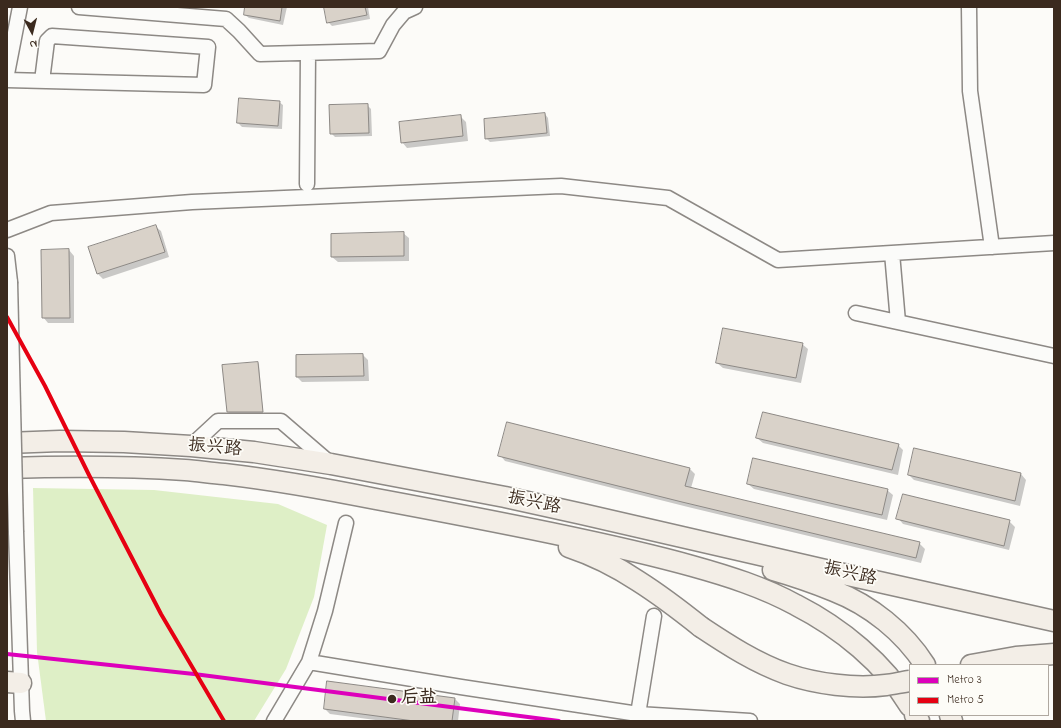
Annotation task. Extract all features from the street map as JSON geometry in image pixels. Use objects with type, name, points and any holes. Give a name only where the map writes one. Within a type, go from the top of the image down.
[{"type":"highway","name":"振兴路","points":[[7,443],[60,441],[124,442],[191,446],[254,452],[331,464],[505,497],[1054,621]]},
{"type":"highway","name":"振兴路","points":[[7,468],[58,466],[122,467],[187,470],[252,478],[325,489],[499,522],[661,557],[736,579],[796,604],[846,637],[869,656],[887,676],[909,705]]},
{"type":"highway","points":[[499,522],[586,553],[615,566],[639,581],[701,627],[728,644],[756,660],[787,674],[819,683],[852,686],[885,685],[909,680]]},
{"type":"highway","points":[[666,533],[834,591],[862,604],[884,620],[905,640],[924,664]]},
{"type":"highway","points":[[977,664],[1016,657],[1054,654]]},
{"type":"street","points":[[7,74],[20,7]]},
{"type":"street","points":[[79,7],[226,19],[260,54],[379,51],[393,25],[404,12],[415,7]]},
{"type":"street","points":[[969,7],[970,91],[992,246]]},
{"type":"street","points":[[7,80],[42,81],[204,85],[208,47],[52,36],[47,41],[42,81]]},
{"type":"street","points":[[307,184],[308,53]]},
{"type":"street","points":[[7,230],[51,213],[192,202],[561,186],[668,198],[778,260],[1054,242]]},
{"type":"street","points":[[892,253],[898,322]]},
{"type":"street","points":[[7,256],[10,282],[16,532],[14,682],[24,721]]},
{"type":"street","points":[[856,313],[1054,356]]},
{"type":"street","points":[[191,446],[218,421],[281,421],[331,464]]},
{"type":"street","points":[[274,721],[309,662],[325,611],[346,523]]},
{"type":"street","points":[[638,714],[654,616]]},
{"type":"street","points":[[309,662],[638,714],[750,721]]},
{"type":"green space","points":[[33,488],[154,490],[278,504],[327,525],[314,597],[286,669],[254,721],[46,721],[37,652]]},
{"type":"building","points":[[245,7],[282,7],[280,21],[244,15]]},
{"type":"building","points":[[324,7],[365,7],[367,15],[327,23]]},
{"type":"building","points":[[239,98],[280,101],[278,126],[237,123]]},
{"type":"building","points":[[368,104],[369,133],[330,134],[329,105]]},
{"type":"building","points":[[545,113],[547,133],[485,139],[484,119]]},
{"type":"building","points":[[461,115],[463,136],[401,143],[399,122]]},
{"type":"building","points":[[156,225],[165,252],[97,274],[88,247]]},
{"type":"building","points":[[404,232],[404,256],[331,257],[331,234]]},
{"type":"building","points":[[69,249],[70,318],[42,318],[41,250]]},
{"type":"building","points":[[723,328],[803,343],[796,378],[716,363]]},
{"type":"building","points":[[363,354],[364,376],[296,377],[296,355]]},
{"type":"building","points":[[258,362],[263,412],[227,412],[222,365]]},
{"type":"building","points":[[763,412],[899,444],[892,470],[756,438]]},
{"type":"building","points":[[507,422],[690,468],[685,486],[920,542],[916,558],[498,456]]},
{"type":"building","points":[[914,448],[1021,473],[1015,501],[908,475]]},
{"type":"building","points":[[753,458],[888,489],[882,515],[747,484]]},
{"type":"building","points":[[903,494],[1010,520],[1004,546],[896,519]]},
{"type":"building","name":"后盐","points":[[327,681],[455,698],[452,721],[414,721],[324,709]]},
{"type":"metro line","name":"5","points":[[7,317],[45,386],[161,614],[224,721]]},
{"type":"metro line","name":"3","points":[[7,654],[194,674],[559,721]]},
{"type":"place","name":"后盐","points":[[392,699]]}]
